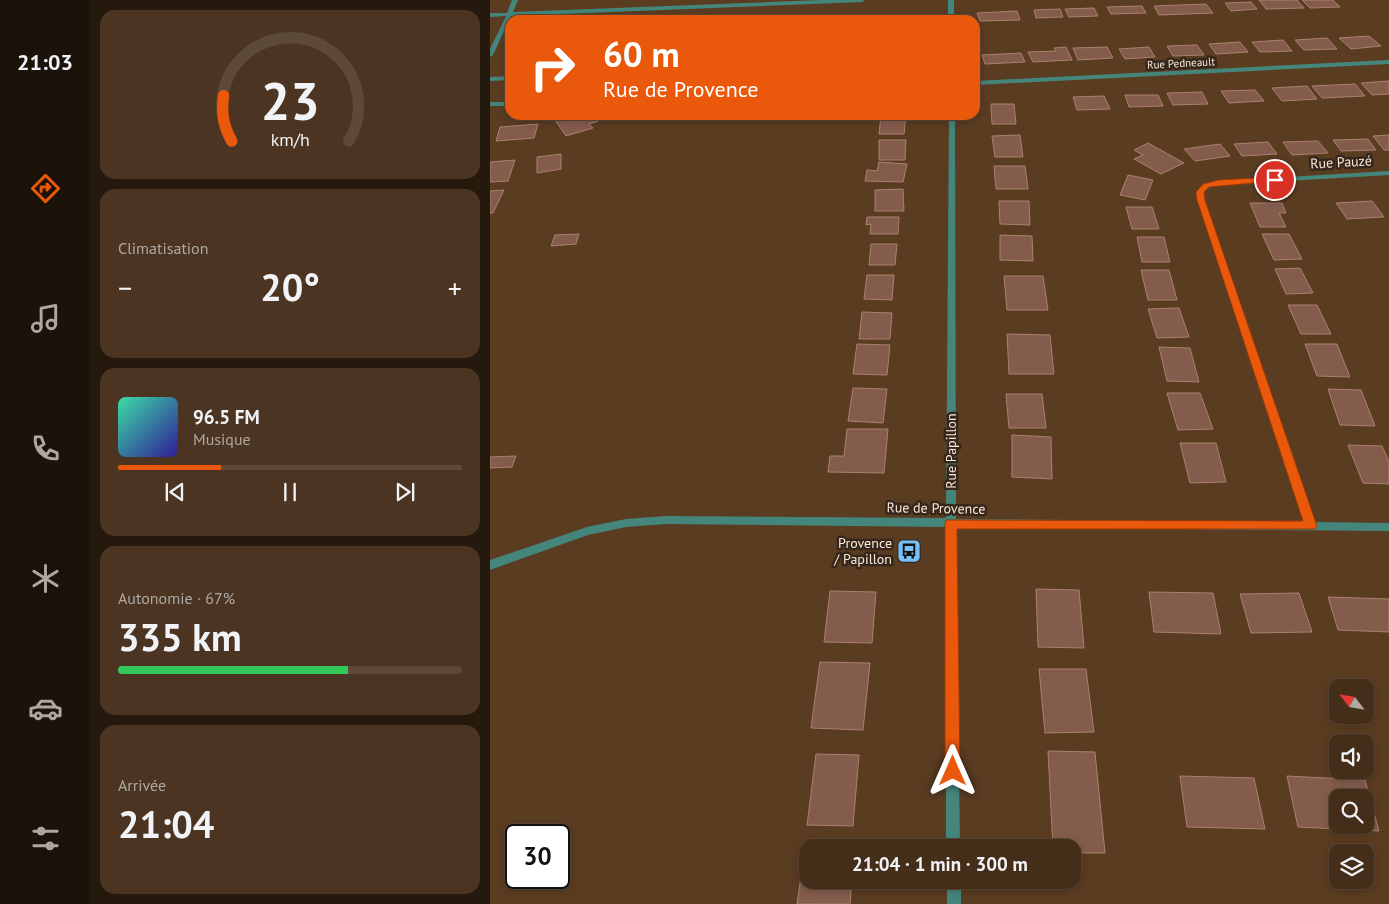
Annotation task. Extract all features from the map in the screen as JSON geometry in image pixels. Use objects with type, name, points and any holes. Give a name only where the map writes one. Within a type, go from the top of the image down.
[{"type":"street","points":[[509,14],[515,0]]},
{"type":"street","points":[[490,15],[862,0]]},
{"type":"street","points":[[951,0],[951,15]]},
{"type":"street","points":[[490,55],[505,24]]},
{"type":"street","name":"Rue Pedneault","points":[[980,83],[1389,62]]},
{"type":"street","points":[[490,79],[505,78]]},
{"type":"street","points":[[490,104],[505,104]]},
{"type":"street","name":"Rue Papillon","points":[[952,120],[951,524],[953,839]]},
{"type":"street","name":"Rue Pauzé","points":[[1311,526],[1201,200],[1200,192],[1206,186],[1218,183],[1389,173]]},
{"type":"street","name":"Rue de Provence","points":[[490,565],[587,530],[626,523],[666,520],[1389,527]]},
{"type":"street","points":[[954,889],[954,904]]},
{"type":"building","points":[[1259,0],[1297,0],[1304,8],[1266,9]]},
{"type":"building","points":[[1302,0],[1333,0],[1340,7],[1310,8]]},
{"type":"building","points":[[1251,2],[1257,9],[1231,11],[1225,3]]},
{"type":"building","points":[[1206,4],[1213,13],[1159,15],[1154,6]]},
{"type":"building","points":[[1142,6],[1146,13],[1111,14],[1107,7]]},
{"type":"building","points":[[1094,8],[1098,16],[1069,17],[1065,9]]},
{"type":"building","points":[[1060,9],[1063,17],[1036,18],[1034,10]]},
{"type":"building","points":[[1017,11],[1020,20],[980,21],[980,15],[977,13]]},
{"type":"building","points":[[1369,36],[1381,46],[1351,49],[1339,38]]},
{"type":"building","points":[[1327,38],[1337,49],[1304,50],[1295,40]]},
{"type":"building","points":[[1283,40],[1292,51],[1260,52],[1252,42]]},
{"type":"building","points":[[1240,42],[1248,52],[1216,54],[1209,44]]},
{"type":"building","points":[[1197,45],[1204,55],[1173,56],[1167,46]]},
{"type":"building","points":[[1066,47],[1072,60],[1033,62],[1028,52],[1056,51],[1054,48]]},
{"type":"building","points":[[1107,47],[1113,58],[1078,60],[1073,48]]},
{"type":"building","points":[[1149,47],[1155,57],[1125,59],[1119,49]]},
{"type":"building","points":[[1021,53],[1025,62],[985,64],[982,55]]},
{"type":"building","points":[[1389,81],[1389,94],[1372,95],[1361,83]]},
{"type":"building","points":[[1355,84],[1365,96],[1322,98],[1312,86]]},
{"type":"building","points":[[1307,86],[1317,99],[1282,101],[1272,88]]},
{"type":"building","points":[[1255,90],[1264,101],[1229,103],[1221,91]]},
{"type":"building","points":[[1202,92],[1208,104],[1173,105],[1167,93]]},
{"type":"building","points":[[1125,95],[1158,95],[1163,106],[1129,107]]},
{"type":"building","points":[[1104,96],[1110,109],[1077,110],[1073,97]]},
{"type":"building","points":[[991,104],[1014,104],[1016,124],[992,124]]},
{"type":"building","points":[[555,120],[601,120],[589,124],[593,128],[566,136]]},
{"type":"building","points":[[880,120],[905,120],[904,134],[879,134]]},
{"type":"building","points":[[538,124],[534,138],[496,141],[500,127]]},
{"type":"building","points":[[1020,135],[1023,157],[995,157],[992,136]]},
{"type":"building","points":[[1389,135],[1389,150],[1384,150],[1373,136]]},
{"type":"building","points":[[1368,139],[1376,150],[1341,151],[1333,140]]},
{"type":"building","points":[[879,140],[906,140],[905,160],[879,160]]},
{"type":"building","points":[[1318,141],[1328,153],[1292,155],[1283,142]]},
{"type":"building","points":[[1268,142],[1277,154],[1242,156],[1234,144]]},
{"type":"building","points":[[1148,143],[1184,163],[1161,174],[1134,159],[1143,155],[1134,150]]},
{"type":"building","points":[[1220,144],[1230,156],[1195,161],[1184,149]]},
{"type":"building","points":[[561,154],[561,169],[537,173],[537,157]]},
{"type":"building","points":[[515,160],[508,181],[490,182],[490,162]]},
{"type":"building","points":[[879,162],[907,164],[903,182],[865,181],[867,170],[877,171]]},
{"type":"building","points":[[994,166],[1025,166],[1028,189],[996,189]]},
{"type":"building","points":[[1128,175],[1153,180],[1145,200],[1120,195]]},
{"type":"building","points":[[903,189],[904,211],[875,211],[875,190]]},
{"type":"building","points":[[504,190],[493,213],[490,213],[490,191]]},
{"type":"building","points":[[999,201],[1029,201],[1030,225],[1000,224]]},
{"type":"building","points":[[1372,201],[1384,217],[1347,219],[1336,203]]},
{"type":"building","points":[[1250,203],[1282,203],[1286,213],[1279,213],[1286,227],[1260,227]]},
{"type":"building","points":[[1126,207],[1152,207],[1159,229],[1132,229]]},
{"type":"building","points":[[867,217],[899,217],[898,234],[870,234],[871,224],[866,225]]},
{"type":"building","points":[[579,234],[576,244],[551,246],[555,235]]},
{"type":"building","points":[[1262,234],[1289,234],[1302,259],[1274,260]]},
{"type":"building","points":[[1000,235],[1032,236],[1033,261],[1000,260]]},
{"type":"building","points":[[1137,237],[1164,237],[1170,262],[1142,262]]},
{"type":"building","points":[[871,244],[897,244],[895,265],[869,265]]},
{"type":"building","points":[[1300,268],[1313,293],[1286,294],[1275,269]]},
{"type":"building","points":[[1141,270],[1169,270],[1177,300],[1148,300]]},
{"type":"building","points":[[867,275],[894,275],[892,300],[864,299]]},
{"type":"building","points":[[1004,276],[1043,276],[1048,310],[1007,310]]},
{"type":"building","points":[[1288,305],[1317,305],[1331,334],[1301,334]]},
{"type":"building","points":[[1179,308],[1189,337],[1157,338],[1148,309]]},
{"type":"building","points":[[862,312],[892,313],[890,339],[859,339]]},
{"type":"building","points":[[1007,334],[1050,335],[1054,374],[1009,374]]},
{"type":"building","points":[[857,344],[890,345],[887,375],[853,374]]},
{"type":"building","points":[[1305,344],[1337,344],[1350,377],[1317,376]]},
{"type":"building","points":[[1159,347],[1190,348],[1199,382],[1167,381]]},
{"type":"building","points":[[853,388],[887,389],[883,423],[848,421]]},
{"type":"building","points":[[1328,389],[1361,390],[1375,426],[1340,425]]},
{"type":"building","points":[[1167,393],[1200,393],[1213,429],[1178,430]]},
{"type":"building","points":[[1006,394],[1042,394],[1046,428],[1009,428]]},
{"type":"building","points":[[847,429],[888,429],[884,473],[828,472],[830,456],[844,456]]},
{"type":"building","points":[[1012,435],[1051,437],[1052,479],[1012,477]]},
{"type":"building","points":[[1180,443],[1216,443],[1226,482],[1190,483]]},
{"type":"building","points":[[1348,445],[1382,446],[1389,461],[1389,484],[1363,483]]},
{"type":"building","points":[[516,456],[512,467],[490,468],[490,457]]},
{"type":"building","points":[[1036,589],[1079,590],[1084,648],[1038,647]]},
{"type":"building","points":[[830,591],[876,592],[872,643],[824,642]]},
{"type":"building","points":[[1149,592],[1213,593],[1221,634],[1154,632]]},
{"type":"building","points":[[1299,593],[1312,632],[1251,633],[1240,594]]},
{"type":"building","points":[[1328,597],[1389,599],[1389,632],[1338,630]]},
{"type":"building","points":[[820,662],[870,663],[863,730],[811,728]]},
{"type":"building","points":[[1039,669],[1086,669],[1094,732],[1045,733]]},
{"type":"building","points":[[1048,751],[1095,752],[1105,853],[1081,853],[1081,839],[1053,839]]},
{"type":"building","points":[[816,754],[859,755],[853,826],[807,825]]},
{"type":"building","points":[[1180,776],[1254,778],[1265,829],[1187,827]]},
{"type":"building","points":[[1287,776],[1365,780],[1367,789],[1329,789],[1329,829],[1298,827]]},
{"type":"building","points":[[1374,813],[1379,831],[1374,831]]},
{"type":"building","points":[[799,889],[851,889],[850,904],[797,904]]},
{"type":"place","name":"Provence / Papillon","points":[[909,551]]},
{"type":"route","points":[[953,771],[951,524],[1311,526],[1201,200],[1200,192],[1206,186],[1218,183],[1275,180]]}]
